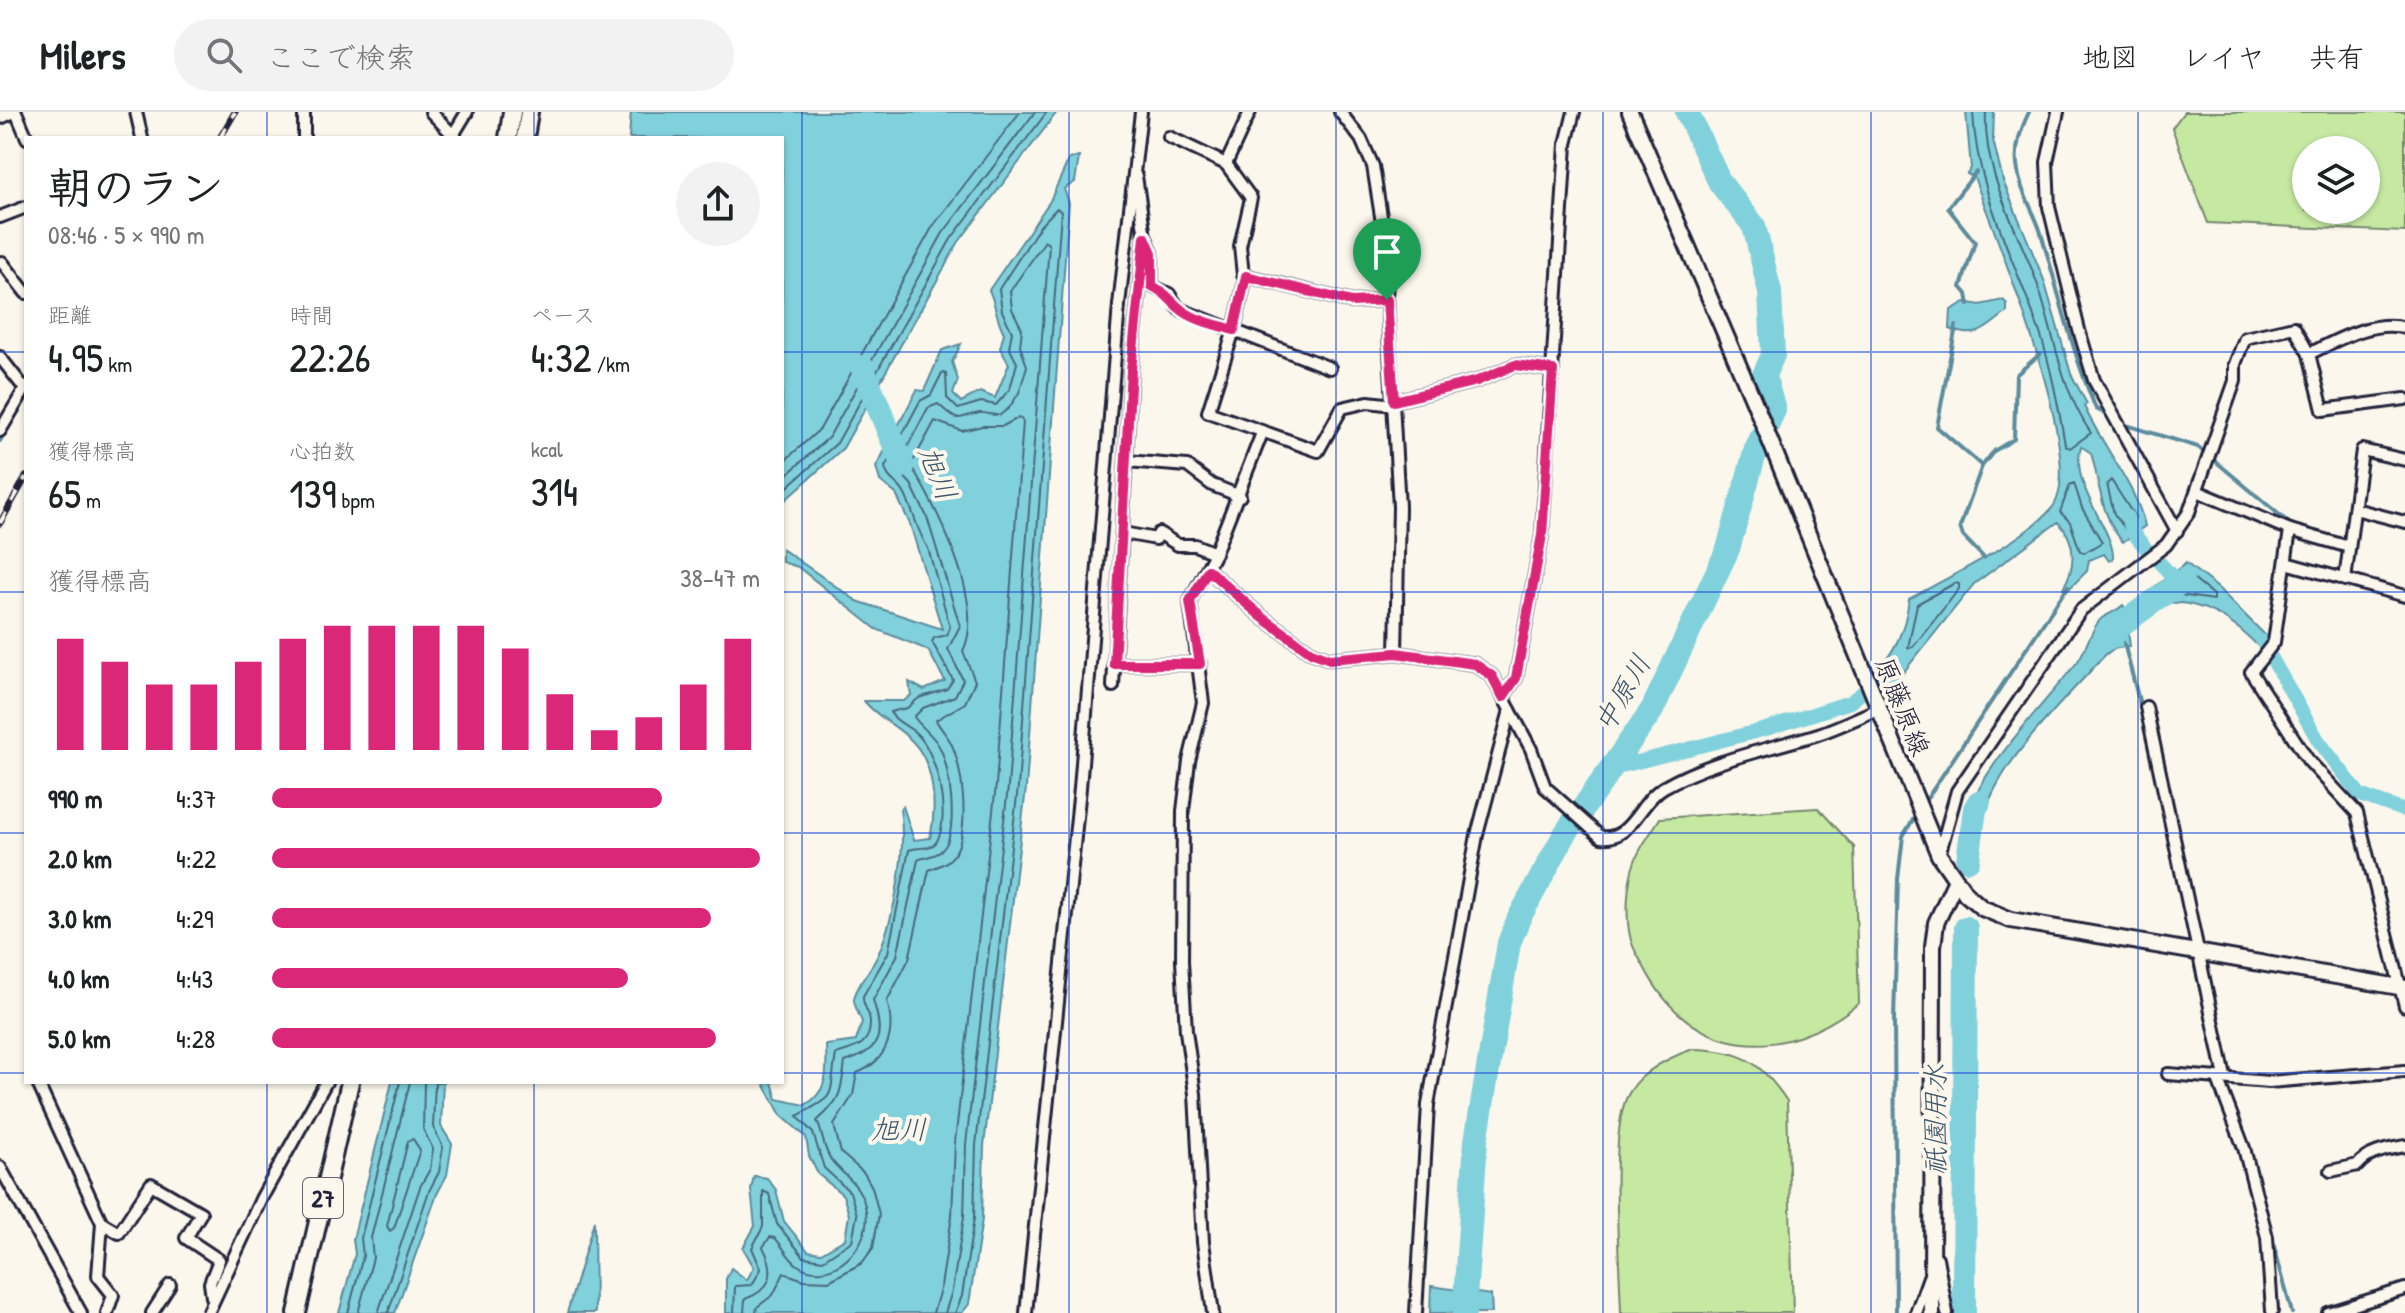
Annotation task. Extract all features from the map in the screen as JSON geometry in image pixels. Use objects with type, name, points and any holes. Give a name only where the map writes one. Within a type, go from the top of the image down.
[{"type":"main road","points":[[0,116],[9,112]]},
{"type":"main road","points":[[508,136],[512,112]]},
{"type":"main road","points":[[525,136],[529,112]]},
{"type":"main road","name":"原藤原線","points":[[1630,112],[1753,399],[1916,801],[1939,855],[1955,882],[1982,908],[2011,920],[2402,988]]},
{"type":"main road","points":[[1932,1313],[1933,946],[1936,923],[1955,882]]},
{"type":"main road","name":"27","points":[[297,1313],[350,1084]]},
{"type":"street","points":[[16,112],[26,136]]},
{"type":"street","points":[[136,112],[142,136]]},
{"type":"street","points":[[304,112],[304,136]]},
{"type":"street","points":[[431,112],[450,136],[467,112]]},
{"type":"street","points":[[1026,1313],[1080,788],[1141,112]]},
{"type":"street","points":[[1226,164],[1250,112]]},
{"type":"street","points":[[1340,112],[1361,139],[1373,166],[1383,229],[1399,507],[1396,653]]},
{"type":"street","points":[[1503,697],[1516,678],[1542,535],[1566,144],[1574,112]]},
{"type":"street","points":[[2058,112],[2047,162],[2049,207],[2079,330],[2094,380],[2177,531]]},
{"type":"street","points":[[1169,137],[1226,164],[1251,198],[1240,246],[1246,276],[1234,330],[1208,412],[1262,433],[1276,433],[1318,451],[1342,408],[1368,402],[1394,403],[1477,381],[1515,365],[1553,370]]},
{"type":"street","points":[[1113,686],[1131,370],[1145,237],[1134,166]]},
{"type":"street","points":[[0,217],[24,208]]},
{"type":"street","points":[[1145,237],[1152,253],[1152,286],[1169,294],[1179,309],[1194,318],[1234,330],[1330,368]]},
{"type":"street","points":[[2,262],[24,290]]},
{"type":"street","points":[[1246,276],[1352,302],[1387,300]]},
{"type":"street","points":[[2309,354],[2345,336],[2391,324],[2405,328]]},
{"type":"street","points":[[1939,855],[1957,791],[2081,610],[2166,545],[2177,531],[2197,491],[2235,381],[2235,364],[2245,338],[2294,327],[2309,354],[2323,410],[2405,399]]},
{"type":"street","points":[[0,357],[24,387]]},
{"type":"street","points":[[0,431],[24,390]]},
{"type":"street","points":[[1213,1313],[1203,1242],[1195,1094],[1186,1031],[1182,961],[1183,811],[1189,761],[1203,703],[1190,601],[1208,570],[1240,496],[1262,433]]},
{"type":"street","points":[[2345,580],[2362,450],[2405,460]]},
{"type":"street","points":[[1127,461],[1187,466],[1212,485],[1240,496]]},
{"type":"street","points":[[2197,491],[2290,530],[2349,547]]},
{"type":"street","points":[[2355,509],[2405,522]]},
{"type":"street","points":[[2290,530],[2272,645],[2251,672],[2308,760],[2357,813],[2405,1006]]},
{"type":"street","points":[[1123,533],[1156,539],[1159,533],[1178,545],[1195,545],[1215,553]]},
{"type":"street","points":[[2286,563],[2405,596]]},
{"type":"street","points":[[1208,570],[1262,617],[1311,652],[1330,659],[1396,653],[1475,664],[1492,676],[1545,787],[1601,837],[1624,833],[1645,801],[1662,788],[1701,770],[1820,733],[1876,703]]},
{"type":"street","points":[[1114,664],[1200,664]]},
{"type":"street","points":[[2146,707],[2221,1077],[2244,1148],[2267,1237],[2270,1312]]},
{"type":"street","points":[[1416,1313],[1428,1105],[1477,835],[1510,710]]},
{"type":"street","points":[[2168,1074],[2269,1082],[2405,1071]]},
{"type":"street","points":[[208,1313],[261,1199],[325,1084]]},
{"type":"street","points":[[39,1086],[102,1223],[98,1276],[113,1295],[107,1313]]},
{"type":"street","points":[[2331,1171],[2358,1165],[2361,1160],[2384,1150],[2405,1146]]},
{"type":"street","points":[[0,1167],[81,1313]]},
{"type":"street","points":[[102,1223],[119,1233],[151,1184],[201,1213],[186,1238],[219,1260],[210,1283],[213,1299]]},
{"type":"street","points":[[1934,1240],[1947,1313]]},
{"type":"street","points":[[1916,1313],[1934,1265]]},
{"type":"street","points":[[152,1313],[170,1285]]},
{"type":"street","points":[[2328,1313],[2405,1289]]},
{"type":"green space","points":[[2184,112],[2405,112],[2405,232],[2208,223],[2172,128]]},
{"type":"green space","points":[[1818,808],[1854,847],[1859,1003],[1830,1023],[1800,1036],[1770,1043],[1741,1043],[1713,1035],[1687,1020],[1664,998],[1633,947],[1628,900],[1637,855],[1660,818]]},
{"type":"green space","points":[[1693,1049],[1725,1052],[1748,1060],[1768,1076],[1787,1101],[1793,1313],[1621,1313],[1617,1171],[1621,1118],[1626,1099],[1646,1074]]},
{"type":"water","name":"旭川","points":[[631,112],[1057,112],[958,243],[843,448],[784,501],[784,136],[629,136]]},
{"type":"water","points":[[1966,112],[1994,112],[1993,140],[2003,181],[2044,280],[2071,374],[2087,404],[2084,406],[2091,420],[2134,496],[2145,526],[2123,542],[2110,522],[2102,500],[2091,453],[2081,446],[2081,477],[2112,547],[2113,559],[2109,561],[2104,554],[2089,560],[2087,571],[2067,591],[2063,588],[2072,563],[2071,546],[2069,537],[2058,522],[1974,584],[1881,696],[1873,676],[1898,640],[1909,599],[2024,533],[2052,508],[2060,483],[2059,444],[2035,346],[1974,177],[1967,174],[1971,168]]},
{"type":"water","name":"旭川","points":[[1079,157],[1075,182],[1064,189],[1069,203],[1026,788],[984,1146],[982,1219],[969,1304],[962,1313],[726,1313],[726,1279],[731,1268],[747,1280],[754,1267],[743,1248],[755,1226],[751,1189],[754,1176],[767,1178],[776,1190],[784,1221],[808,1251],[821,1253],[845,1239],[849,1215],[843,1195],[818,1174],[809,1156],[806,1137],[781,1115],[764,1084],[773,1084],[777,1099],[805,1105],[819,1094],[825,1080],[826,1045],[856,1041],[862,1022],[855,1004],[855,994],[878,955],[894,902],[901,863],[900,809],[903,806],[914,840],[930,838],[933,814],[930,775],[920,751],[907,736],[864,701],[904,701],[911,695],[909,682],[924,690],[945,681],[928,650],[876,629],[798,567],[784,563],[784,550],[857,601],[942,629],[910,524],[896,494],[880,481],[876,467],[917,390],[924,391],[942,350],[961,344],[952,362],[958,380],[953,394],[961,402],[980,392],[995,398],[1009,364],[1000,348],[1004,333],[989,290],[1050,201],[1069,159]]},
{"type":"water","points":[[2003,300],[2007,304],[2007,312],[1987,328],[1975,333],[1950,329],[1951,310],[1965,302],[1980,305]]},
{"type":"water","points":[[2186,563],[2218,588],[2269,639],[2262,650],[2217,614],[2191,605],[2162,603],[2153,588]]},
{"type":"water","points":[[2123,605],[2133,619],[2128,631],[2130,646],[2113,649],[2104,656],[2029,738],[1997,786],[1986,809],[1981,833],[1967,829],[1969,811],[1993,766],[2078,661],[2099,621]]},
{"type":"water","points":[[392,1084],[443,1084],[441,1126],[452,1144],[447,1175],[437,1194],[395,1313],[339,1313],[355,1254],[353,1239]]},
{"type":"water","points":[[594,1221],[595,1313],[567,1313]]},
{"type":"water","points":[[1431,1286],[1491,1295],[1492,1313],[1430,1313]]},
{"type":"waterway","name":"中原川","points":[[1464,1313],[1476,1141],[1509,943],[1519,918],[1565,834],[1652,710],[1728,549],[1756,449],[1774,410],[1764,375],[1773,355],[1770,292],[1754,226],[1720,183],[1687,112]]},
{"type":"waterway","points":[[2029,112],[2018,144],[2019,175],[2041,233],[2087,388],[2096,409],[2104,413]]},
{"type":"waterway","points":[[23,115],[31,136]]},
{"type":"waterway","points":[[1969,305],[1967,294],[1961,287],[1975,242],[1948,208],[1976,172]]},
{"type":"waterway","points":[[1956,326],[1937,427],[1982,466],[1960,527],[1963,536],[1984,558]]},
{"type":"waterway","points":[[1982,466],[1994,451],[2014,439],[2016,375],[2040,354]]},
{"type":"waterway","name":"旭川","points":[[862,367],[903,466]]},
{"type":"waterway","points":[[2126,425],[2198,447],[2205,453]]},
{"type":"waterway","points":[[0,441],[5,432]]},
{"type":"waterway","points":[[2214,460],[2288,522]]},
{"type":"waterway","points":[[2127,517],[2134,534],[2148,551]]},
{"type":"waterway","points":[[2160,563],[2171,575],[2186,583]]},
{"type":"waterway","name":"祇園用水","points":[[2108,638],[2119,626],[2182,581]]},
{"type":"waterway","points":[[1922,806],[2068,586]]},
{"type":"waterway","points":[[2262,641],[2318,740],[2360,795],[2405,811]]},
{"type":"waterway","points":[[2124,643],[2144,720]]},
{"type":"waterway","points":[[1614,768],[1766,729],[1850,702],[1877,681]]},
{"type":"waterway","name":"祇園用水","points":[[1968,860],[1975,809],[1979,802]]},
{"type":"waterway","points":[[1896,1313],[1894,1020],[1898,879],[1903,836],[1917,813]]},
{"type":"waterway","name":"祇園用水","points":[[1964,1313],[1966,928]]},
{"type":"waterway","points":[[2195,967],[2221,1077]]},
{"type":"waterway","points":[[2272,1238],[2292,1313]]},
{"type":"railway","points":[[221,136],[235,112]]},
{"type":"railway","points":[[0,523],[24,481]]},
{"type":"route","points":[[1145,237],[1152,253],[1152,286],[1169,294],[1179,309],[1194,318],[1234,330],[1246,276],[1352,302],[1387,300],[1394,401],[1477,381],[1515,365],[1553,370],[1542,535],[1516,678],[1503,697],[1492,676],[1475,664],[1396,653],[1330,659],[1311,652],[1262,617],[1208,570],[1190,601],[1200,664],[1114,664],[1131,370],[1145,237]]}]
